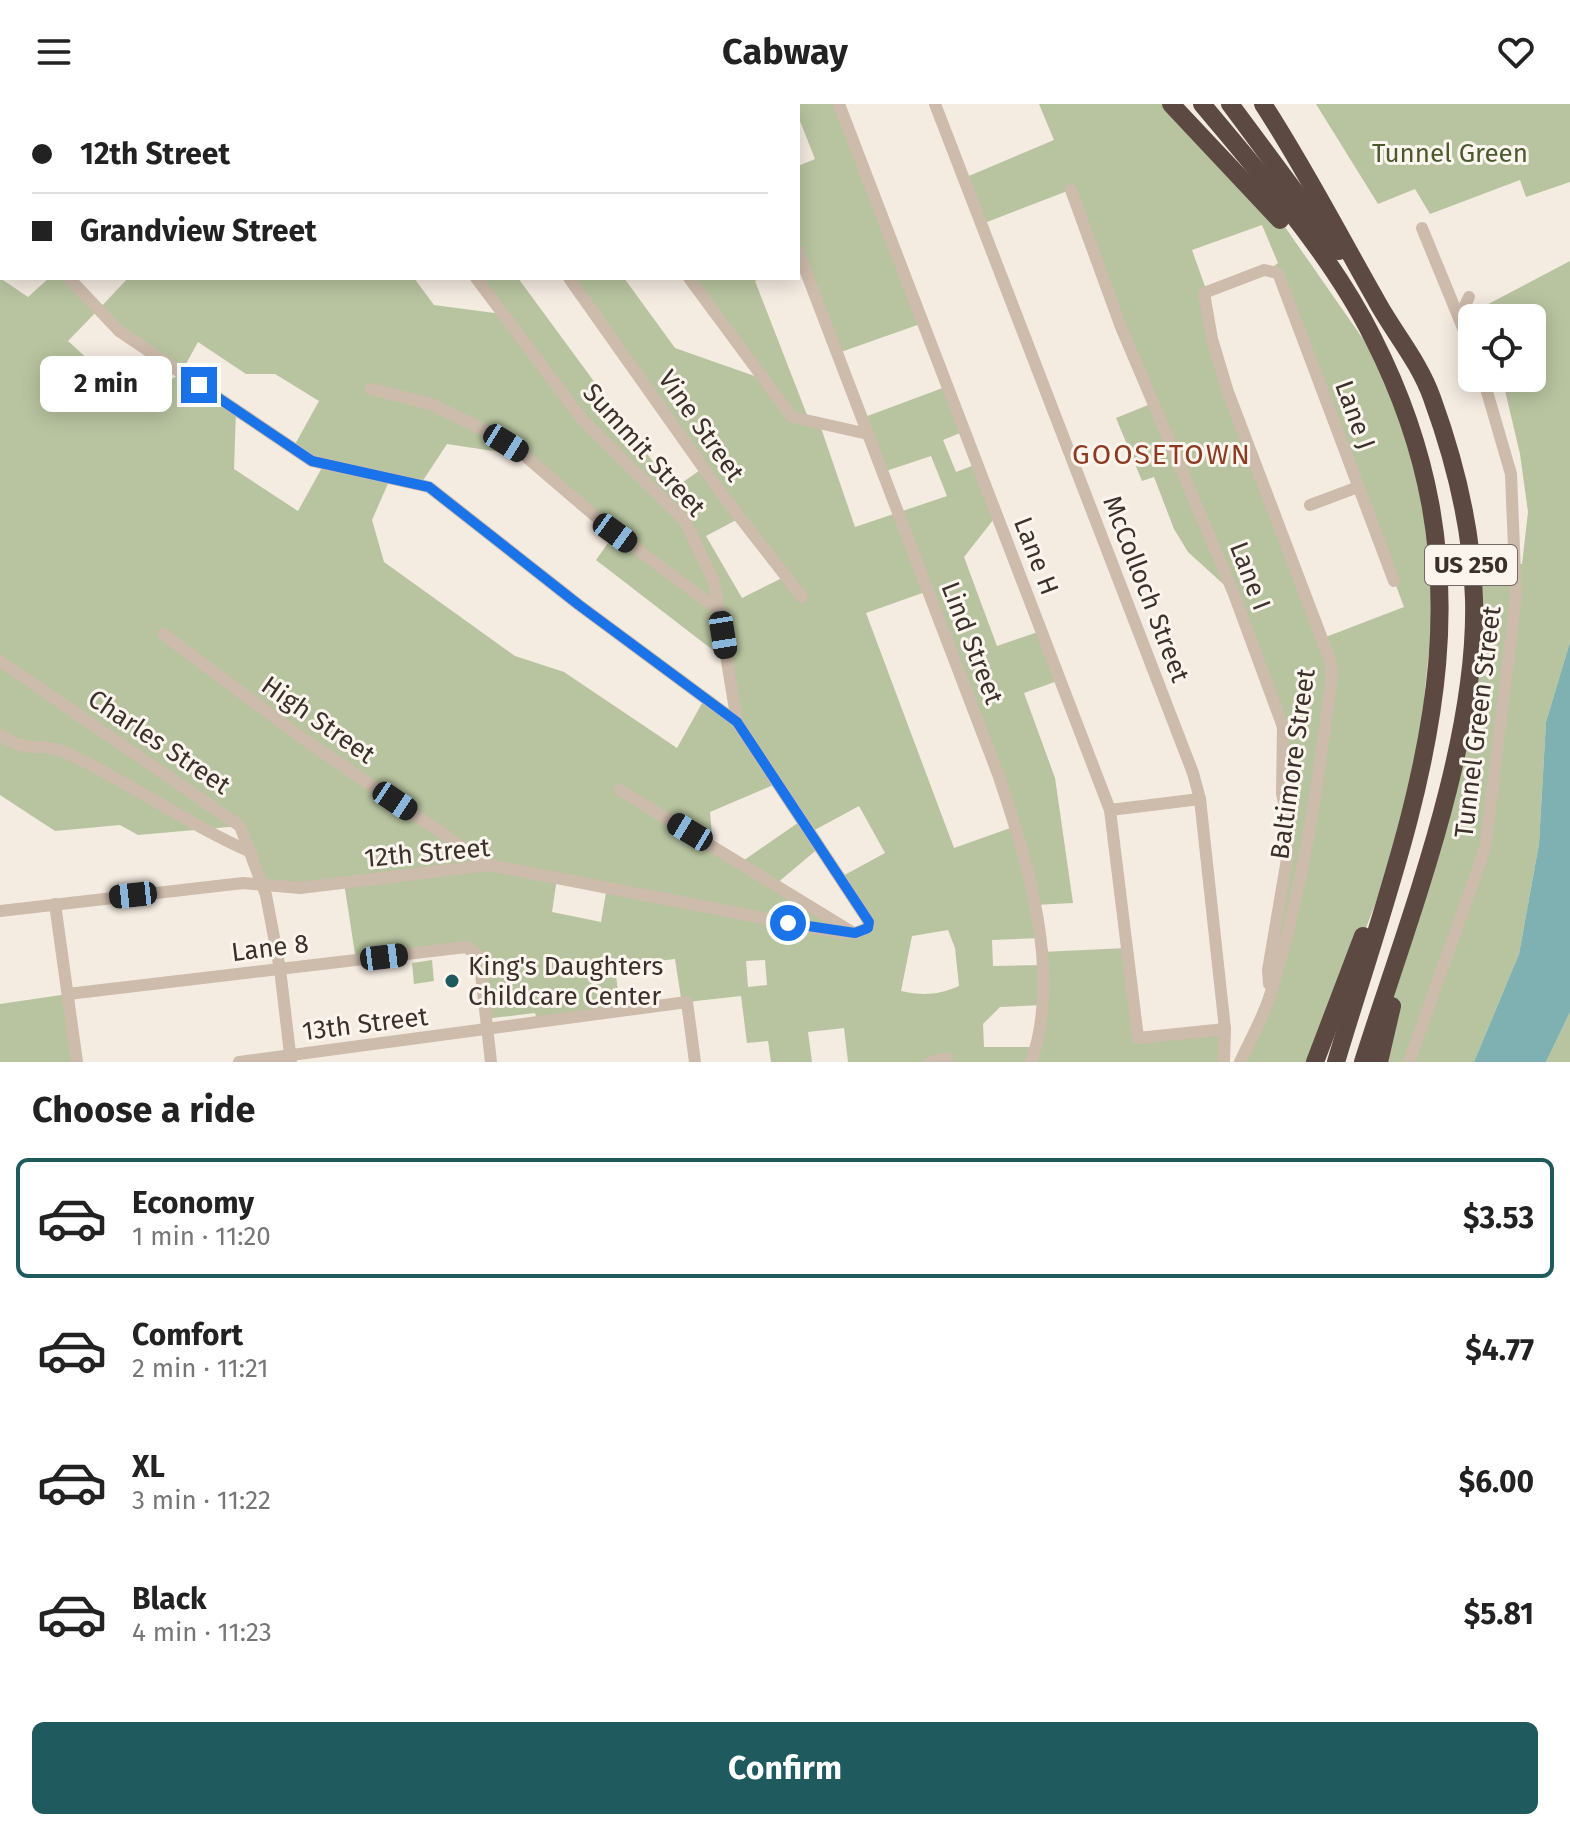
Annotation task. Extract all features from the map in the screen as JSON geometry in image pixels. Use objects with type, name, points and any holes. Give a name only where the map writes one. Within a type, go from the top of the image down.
[{"type":"highway","name":"US 250","points":[[1171,104],[1278,217],[1339,301],[1399,402],[1428,489],[1439,547],[1442,604],[1436,694],[1414,802],[1336,1062]]},
{"type":"highway","points":[[1202,104],[1254,167],[1346,293],[1374,338],[1399,402]]},
{"type":"highway","points":[[1230,104],[1376,301]]},
{"type":"highway","name":"US 250","points":[[1263,104],[1316,186],[1376,301],[1405,345],[1431,395],[1459,491],[1470,550],[1474,601],[1465,709],[1417,892],[1363,1062]]},
{"type":"highway","points":[[1315,1062],[1414,802]]},
{"type":"highway","points":[[1379,1062],[1417,892]]},
{"type":"street","name":"Lane H","points":[[839,104],[1110,810],[1138,1038],[1225,1029]]},
{"type":"street","name":"McColloch Street","points":[[935,104],[1184,748],[1200,799],[1225,1029],[1224,1062]]},
{"type":"street","name":"Lane I","points":[[1071,190],[1121,327],[1234,594],[1283,727],[1282,793],[1288,823],[1287,859],[1268,970],[1270,997]]},
{"type":"street","points":[[1422,228],[1458,316]]},
{"type":"street","name":"Lind Street","points":[[800,256],[998,774],[1026,856],[1042,981],[1041,1025],[1031,1062]]},
{"type":"street","name":"Baltimore Street","points":[[1240,1062],[1270,997],[1316,793],[1330,660],[1228,392],[1212,339],[1204,293],[1269,270]]},
{"type":"street","name":"Lane J","points":[[1269,270],[1278,273],[1282,280],[1394,581]]},
{"type":"street","points":[[71,280],[119,331],[312,461],[429,487],[579,605],[737,722],[866,916],[868,928],[855,933],[620,790]]},
{"type":"street","name":"Summit Street","points":[[478,280],[582,419],[685,521],[714,582],[737,722]]},
{"type":"street","name":"Vine Street","points":[[570,280],[724,497],[802,597]]},
{"type":"street","points":[[690,280],[792,417],[868,434]]},
{"type":"street","points":[[1466,304],[1469,297]]},
{"type":"street","points":[[371,389],[431,404],[499,439],[525,456],[615,533],[719,610]]},
{"type":"street","name":"Tunnel Green Street","points":[[1409,1062],[1485,849],[1516,598],[1511,474],[1487,392]]},
{"type":"street","points":[[1310,505],[1358,487]]},
{"type":"street","name":"High Street","points":[[163,634],[302,738],[489,865]]},
{"type":"street","name":"Charles Street","points":[[0,661],[240,826],[263,885],[280,969],[291,1059]]},
{"type":"street","points":[[0,735],[24,748],[61,751],[196,827],[251,852]]},
{"type":"street","points":[[1110,810],[1200,799]]},
{"type":"street","name":"12th Street","points":[[0,911],[243,883],[300,888],[489,865],[855,933]]},
{"type":"street","points":[[55,904],[77,1062]]},
{"type":"street","name":"Lane 8","points":[[68,994],[466,947],[476,951],[486,1029]]},
{"type":"street","name":"13th Street","points":[[239,1062],[291,1059],[687,1002],[695,1062]]},
{"type":"street","points":[[486,1029],[491,1062]]},
{"type":"street","points":[[930,1062],[947,1058]]},
{"type":"green space","points":[[800,104],[839,104],[923,323],[838,353],[800,269],[800,165],[815,159],[800,121]]},
{"type":"green space","points":[[1039,104],[1170,104],[1278,217],[1370,349],[1399,402],[1439,547],[1414,802],[1315,1062],[1240,1062],[1270,997],[1287,859],[1283,727],[1232,592],[1188,552],[1174,529],[1154,477],[1142,481],[1116,418],[1153,403],[1070,190],[982,224],[964,178],[1054,140]],"holes":[[[1262,225],[1278,263],[1269,270],[1282,280],[1404,607],[1323,638],[1212,339],[1207,292],[1192,250]]]},
{"type":"green space","name":"Tunnel Green","points":[[1316,104],[1570,104],[1570,182],[1526,197],[1520,180],[1430,214],[1415,189],[1378,204]]},
{"type":"green space","points":[[1570,261],[1570,642],[1546,722],[1539,844],[1519,954],[1474,1062],[1379,1062],[1417,892],[1465,709],[1471,568],[1522,564],[1528,512],[1520,454],[1505,392],[1546,392],[1546,304],[1488,304]]},
{"type":"green space","points":[[0,280],[28,297],[47,280],[71,280],[99,309],[126,280],[415,280],[434,305],[502,314],[477,280],[519,280],[673,489],[703,468],[570,280],[625,280],[675,348],[763,379],[690,280],[757,280],[755,281],[809,420],[819,422],[855,527],[947,496],[931,456],[883,472],[862,418],[948,386],[965,431],[943,440],[956,472],[977,464],[997,515],[964,557],[997,646],[1041,631],[1060,680],[1024,693],[1055,778],[1073,903],[1035,905],[1039,938],[992,940],[993,966],[1041,965],[1041,952],[1127,948],[1138,1038],[1225,1029],[1224,1062],[848,1062],[844,1028],[808,1032],[812,1062],[771,1062],[768,1041],[747,1043],[741,996],[687,1002],[681,998],[675,959],[615,966],[620,1010],[537,1020],[535,1013],[492,1018],[476,951],[356,960],[344,883],[263,885],[240,826],[138,835],[120,825],[55,831],[0,795]],"holes":[[[99,309],[180,374],[152,391],[124,392],[68,341]],[[198,342],[246,374],[275,374],[319,401],[293,448],[324,464],[298,511],[234,469],[236,410],[181,373]],[[447,444],[526,456],[615,533],[596,560],[727,661],[736,721],[705,698],[677,748],[564,672],[515,656],[384,562],[372,520],[390,479],[420,485]],[[740,518],[786,576],[742,598],[706,536]],[[928,591],[1016,826],[954,848],[866,613]],[[778,783],[802,820],[740,863],[713,846],[710,812]],[[859,806],[885,853],[841,877],[868,928],[855,933],[776,884],[820,847],[811,832]],[[557,878],[607,887],[601,922],[552,912]],[[948,930],[955,948],[959,986],[930,994],[901,991],[912,936]],[[765,960],[767,985],[748,987],[746,961]],[[1042,1005],[1036,1047],[984,1047],[983,1024],[1000,1007]]]},
{"type":"green space","points":[[432,960],[434,981],[414,984],[412,963]]},
{"type":"green space","points":[[68,994],[77,1062],[0,1062],[0,1004]]},
{"type":"green space","points":[[1570,1012],[1570,1062],[1546,1062]]},
{"type":"water","points":[[1570,642],[1570,1012],[1546,1062],[1474,1062],[1519,954],[1539,844],[1546,722]]},
{"type":"place","name":"King's Daughters Childcare Center","points":[[452,981]]},
{"type":"district","name":"GOOSETOWN","points":[[1162,454]]},
{"type":"route","points":[[199,385],[312,461],[429,487],[579,605],[737,722],[869,922],[868,928],[855,933],[788,923]]}]
